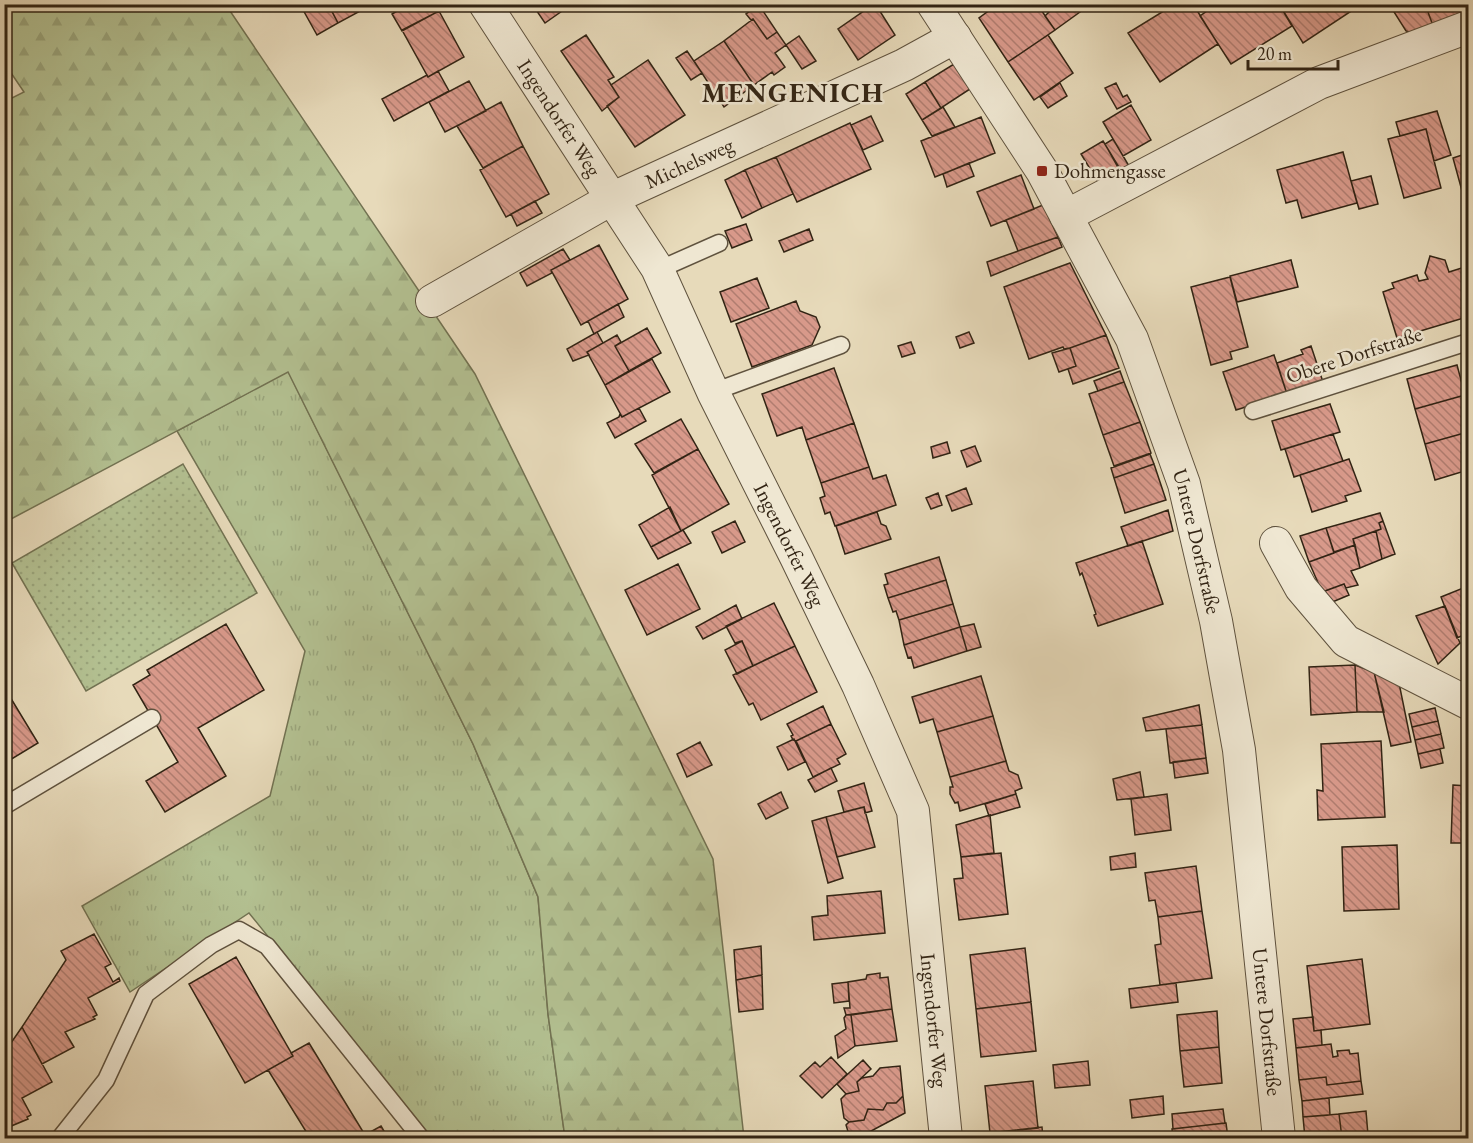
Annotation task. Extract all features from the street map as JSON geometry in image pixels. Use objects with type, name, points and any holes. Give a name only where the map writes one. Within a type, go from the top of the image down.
[{"type":"street","name":"Ingendorfer Weg","points":[[485,4],[658,270],[713,392],[858,685],[913,811],[946,1138]]},
{"type":"street","name":"Untere Dorfstraße","points":[[933,4],[1042,171],[1132,339],[1184,484],[1216,621],[1239,750],[1279,1138]]},
{"type":"street","points":[[1065,216],[1319,83],[1468,27]]},
{"type":"street","name":"Michelsweg","points":[[432,301],[613,198],[904,65],[955,38]]},
{"type":"street","points":[[1276,543],[1301,588],[1346,641],[1468,702]]},
{"type":"lane","points":[[658,270],[719,243]]},
{"type":"lane","name":"Obere Dorfstraße","points":[[1253,411],[1468,342]]},
{"type":"lane","points":[[713,392],[842,345]]},
{"type":"lane","points":[[4,806],[152,718]]},
{"type":"lane","points":[[60,1138],[106,1080],[146,994],[211,945],[239,930],[267,946],[421,1138]]},
{"type":"green space","points":[[4,5],[226,5],[475,374],[713,859],[744,1138],[565,1138],[548,1014],[538,897],[473,744],[288,372],[11,519],[5,511],[4,102],[24,92],[5,64]]},
{"type":"green space","points":[[288,371],[473,744],[538,897],[548,1014],[565,1138],[431,1138],[249,913],[130,992],[82,906],[270,796],[305,651],[177,431]]},
{"type":"green space","points":[[183,464],[257,593],[86,691],[12,563]]},
{"type":"building","points":[[308,4],[328,4],[338,23],[317,35],[302,8]]},
{"type":"building","points":[[328,4],[362,4],[364,9],[338,23]]},
{"type":"building","points":[[409,4],[436,4],[439,11],[402,31],[392,14]]},
{"type":"building","points":[[532,4],[572,4],[545,23]]},
{"type":"building","points":[[865,4],[877,4],[895,35],[858,60],[838,29],[868,8]]},
{"type":"building","points":[[998,4],[1037,4],[1055,30],[1008,62],[979,18]]},
{"type":"building","points":[[1045,4],[1091,4],[1055,30],[1045,16],[1050,11]]},
{"type":"building","points":[[1175,4],[1193,4],[1218,44],[1160,82],[1128,33]]},
{"type":"building","points":[[1217,4],[1279,4],[1292,26],[1231,64],[1200,16]]},
{"type":"building","points":[[1279,4],[1362,4],[1303,43]]},
{"type":"building","points":[[1389,4],[1425,4],[1435,31],[1420,36],[1406,31]]},
{"type":"building","points":[[1425,4],[1460,4],[1465,19],[1435,31]]},
{"type":"building","points":[[1460,4],[1468,4],[1468,18],[1465,19]]},
{"type":"building","points":[[759,5],[777,32],[767,39],[753,19],[751,20],[746,14]]},
{"type":"building","points":[[439,11],[464,57],[428,77],[402,30]]},
{"type":"building","points":[[753,19],[767,39],[777,32],[786,45],[775,53],[785,67],[774,75],[772,72],[754,85],[724,41]]},
{"type":"building","points":[[586,35],[614,77],[608,80],[619,97],[602,111],[561,51]]},
{"type":"building","points":[[1048,35],[1073,73],[1034,100],[1008,62]]},
{"type":"building","points":[[799,36],[816,61],[802,69],[786,45]]},
{"type":"building","points":[[724,41],[754,85],[724,107],[694,61]]},
{"type":"building","points":[[687,51],[702,73],[691,80],[676,58]]},
{"type":"building","points":[[648,60],[685,115],[635,147],[607,106],[619,97],[611,85]]},
{"type":"building","points":[[954,64],[970,89],[941,108],[925,82]]},
{"type":"building","points":[[438,71],[449,91],[394,121],[382,99]]},
{"type":"building","points":[[469,81],[486,111],[445,132],[429,102]]},
{"type":"building","points":[[925,82],[941,108],[922,120],[906,94]]},
{"type":"building","points":[[1060,83],[1067,96],[1048,108],[1040,97]]},
{"type":"building","points":[[1116,83],[1123,97],[1127,95],[1131,102],[1117,109],[1105,88]]},
{"type":"building","points":[[501,102],[523,146],[483,168],[457,126]]},
{"type":"building","points":[[1131,105],[1151,140],[1123,156],[1103,122]]},
{"type":"building","points":[[943,107],[955,127],[932,136],[922,120]]},
{"type":"building","points":[[1437,111],[1451,155],[1434,161],[1426,129],[1400,136],[1396,122]]},
{"type":"building","points":[[871,116],[883,141],[863,150],[851,125]]},
{"type":"building","points":[[981,117],[995,153],[935,177],[921,141]]},
{"type":"building","points":[[850,123],[871,169],[797,202],[776,157]]},
{"type":"building","points":[[1426,129],[1441,188],[1404,198],[1388,139]]},
{"type":"building","points":[[1113,139],[1129,166],[1120,171],[1105,144]]},
{"type":"building","points":[[1103,141],[1120,169],[1098,182],[1081,154]]},
{"type":"building","points":[[523,146],[549,194],[506,217],[480,170]]},
{"type":"building","points":[[1343,152],[1357,203],[1302,218],[1297,200],[1286,203],[1277,170]]},
{"type":"building","points":[[1468,153],[1468,213],[1453,158]]},
{"type":"building","points":[[776,157],[793,194],[762,208],[745,170]]},
{"type":"building","points":[[969,163],[974,176],[947,187],[943,174]]},
{"type":"building","points":[[745,170],[762,208],[742,218],[725,180]]},
{"type":"building","points":[[1021,175],[1034,209],[991,226],[977,192]]},
{"type":"building","points":[[1371,176],[1378,204],[1359,209],[1351,181]]},
{"type":"building","points":[[535,201],[542,213],[517,226],[511,214]]},
{"type":"building","points":[[1043,205],[1058,237],[1018,251],[1006,220]]},
{"type":"building","points":[[746,224],[752,240],[732,248],[725,231]]},
{"type":"building","points":[[809,229],[813,240],[784,252],[779,241]]},
{"type":"building","points":[[1058,237],[1062,247],[991,276],[987,262]]},
{"type":"building","points":[[599,245],[628,299],[581,325],[551,270]]},
{"type":"building","points":[[563,249],[570,260],[551,270],[552,273],[527,286],[520,273]]},
{"type":"building","points":[[1468,249],[1468,266],[1463,251]]},
{"type":"building","points":[[1430,256],[1445,260],[1449,272],[1468,266],[1468,307],[1465,309],[1467,317],[1397,338],[1383,292],[1394,288],[1392,283],[1417,275],[1419,281],[1428,279],[1425,273]]},
{"type":"building","points":[[1291,260],[1298,287],[1237,302],[1230,276]]},
{"type":"building","points":[[1070,263],[1106,335],[1029,359],[1004,287]]},
{"type":"building","points":[[1230,277],[1248,347],[1230,352],[1232,359],[1211,365],[1191,287]]},
{"type":"building","points":[[757,278],[769,308],[731,322],[720,292]]},
{"type":"building","points":[[796,301],[800,311],[816,317],[820,327],[812,345],[752,367],[736,324]]},
{"type":"building","points":[[618,304],[624,317],[594,334],[588,321]]},
{"type":"building","points":[[647,328],[661,353],[629,371],[615,346]]},
{"type":"building","points":[[597,332],[603,343],[587,352],[589,355],[573,361],[567,349]]},
{"type":"building","points":[[969,332],[974,343],[960,348],[956,337]]},
{"type":"building","points":[[617,335],[621,342],[615,346],[629,371],[605,385],[587,352]]},
{"type":"building","points":[[1106,335],[1119,368],[1073,384],[1068,369],[1076,366],[1070,348]]},
{"type":"building","points":[[911,342],[915,353],[902,357],[898,346]]},
{"type":"building","points":[[1311,346],[1323,382],[1287,394],[1277,363],[1303,354],[1301,350]]},
{"type":"building","points":[[1070,348],[1076,366],[1059,372],[1052,353]]},
{"type":"building","points":[[1274,355],[1287,394],[1236,410],[1223,372]]},
{"type":"building","points":[[652,359],[670,392],[622,417],[605,385]]},
{"type":"building","points":[[1457,365],[1465,395],[1415,409],[1407,379]]},
{"type":"building","points":[[834,368],[854,423],[806,440],[802,427],[777,436],[762,394]]},
{"type":"building","points":[[1120,371],[1124,382],[1098,391],[1094,381]]},
{"type":"building","points":[[1124,382],[1140,422],[1103,435],[1089,394]]},
{"type":"building","points":[[1465,395],[1468,406],[1468,432],[1425,444],[1415,409]]},
{"type":"building","points":[[1330,404],[1340,432],[1281,450],[1272,421]]},
{"type":"building","points":[[639,408],[646,421],[615,438],[607,423],[619,417],[620,414],[622,417]]},
{"type":"building","points":[[681,419],[698,449],[654,473],[635,444]]},
{"type":"building","points":[[1140,422],[1151,453],[1114,466],[1103,435]]},
{"type":"building","points":[[854,423],[869,467],[821,483],[806,440]]},
{"type":"building","points":[[1468,432],[1468,470],[1435,480],[1425,444]]},
{"type":"building","points":[[1333,434],[1343,461],[1294,477],[1285,449]]},
{"type":"building","points":[[947,442],[950,453],[933,458],[931,447]]},
{"type":"building","points":[[975,446],[981,461],[967,467],[961,451]]},
{"type":"building","points":[[698,449],[729,504],[681,531],[652,475]]},
{"type":"building","points":[[1150,454],[1154,464],[1114,478],[1111,468]]},
{"type":"building","points":[[1349,459],[1361,491],[1345,496],[1347,501],[1312,512],[1300,475]]},
{"type":"building","points":[[1154,464],[1166,500],[1125,513],[1114,478]]},
{"type":"building","points":[[869,467],[873,479],[886,475],[896,505],[835,526],[830,512],[825,514],[820,498],[825,496],[821,483]]},
{"type":"building","points":[[966,488],[972,504],[952,511],[946,496]]},
{"type":"building","points":[[938,493],[942,505],[931,509],[926,498]]},
{"type":"building","points":[[670,507],[681,531],[651,547],[639,525]]},
{"type":"building","points":[[1168,510],[1173,531],[1128,546],[1121,527]]},
{"type":"building","points":[[877,512],[881,524],[886,526],[891,539],[845,554],[836,526]]},
{"type":"building","points":[[1380,513],[1383,521],[1379,523],[1381,529],[1353,539],[1355,545],[1334,552],[1326,528]]},
{"type":"building","points":[[735,521],[745,542],[722,553],[712,532]]},
{"type":"building","points":[[1383,521],[1395,554],[1382,559],[1376,531],[1381,529],[1379,523]]},
{"type":"building","points":[[1326,528],[1334,553],[1309,562],[1300,536]]},
{"type":"building","points":[[683,530],[691,543],[658,559],[651,547]]},
{"type":"building","points":[[1376,531],[1382,559],[1360,568],[1353,539]]},
{"type":"building","points":[[1142,541],[1163,604],[1098,626],[1082,573],[1080,575],[1076,563]]},
{"type":"building","points":[[1355,545],[1360,568],[1351,571],[1358,585],[1346,588],[1344,584],[1322,592],[1309,562]]},
{"type":"building","points":[[939,557],[946,580],[888,598],[884,585],[888,584],[885,574]]},
{"type":"building","points":[[678,564],[700,609],[647,635],[625,590]]},
{"type":"building","points":[[946,580],[953,604],[899,620],[896,611],[893,612],[888,598]]},
{"type":"building","points":[[1344,584],[1349,595],[1330,603],[1325,591]]},
{"type":"building","points":[[1468,586],[1468,633],[1457,638],[1441,597]]},
{"type":"building","points":[[774,603],[795,646],[753,666],[742,641],[735,643],[726,626]]},
{"type":"building","points":[[953,604],[960,627],[904,645],[899,620]]},
{"type":"building","points":[[736,605],[742,619],[703,639],[696,627]]},
{"type":"building","points":[[1445,606],[1460,643],[1438,664],[1416,616]]},
{"type":"building","points":[[226,624],[264,690],[198,728],[226,776],[165,812],[146,781],[178,762],[133,685],[150,675],[147,670]]},
{"type":"building","points":[[974,624],[981,647],[967,651],[960,627]]},
{"type":"building","points":[[960,627],[967,651],[914,668],[904,645]]},
{"type":"building","points":[[742,641],[753,666],[737,674],[725,650]]},
{"type":"building","points":[[795,646],[817,692],[761,720],[753,703],[749,705],[733,675]]},
{"type":"building","points":[[1355,665],[1357,712],[1311,715],[1309,667]]},
{"type":"building","points":[[1355,665],[1374,672],[1384,712],[1357,712]]},
{"type":"building","points":[[1374,672],[1398,678],[1411,742],[1391,746]]},
{"type":"building","points":[[981,676],[993,716],[937,732],[933,719],[920,723],[912,697]]},
{"type":"building","points":[[4,687],[38,743],[5,763],[4,761]]},
{"type":"building","points":[[1199,705],[1202,725],[1146,731],[1143,718]]},
{"type":"building","points":[[823,706],[831,724],[796,741],[793,740],[787,724]]},
{"type":"building","points":[[1435,708],[1438,721],[1412,727],[1409,714]]},
{"type":"building","points":[[993,716],[1006,761],[950,777],[937,732]]},
{"type":"building","points":[[1438,721],[1441,734],[1415,740],[1412,727]]},
{"type":"building","points":[[831,724],[846,754],[837,759],[840,764],[813,777],[796,741]]},
{"type":"building","points":[[1202,725],[1206,758],[1170,763],[1166,729]]},
{"type":"building","points":[[1441,734],[1444,748],[1418,754],[1415,740]]},
{"type":"building","points":[[794,739],[805,762],[788,770],[777,747]]},
{"type":"building","points":[[1381,741],[1385,817],[1318,820],[1317,790],[1323,791],[1321,744]]},
{"type":"building","points":[[700,742],[712,765],[687,777],[677,754]]},
{"type":"building","points":[[1440,749],[1443,763],[1421,768],[1418,754]]},
{"type":"building","points":[[1206,758],[1208,773],[1175,778],[1173,762]]},
{"type":"building","points":[[1006,761],[1009,771],[1018,775],[1022,788],[1015,791],[1016,794],[960,811],[958,802],[955,803],[950,794],[950,787],[953,787],[950,777]]},
{"type":"building","points":[[831,768],[837,781],[815,792],[808,780]]},
{"type":"building","points":[[1140,772],[1144,797],[1117,800],[1113,779]]},
{"type":"building","points":[[864,783],[872,811],[865,813],[864,807],[844,812],[838,791]]},
{"type":"building","points":[[1453,785],[1468,786],[1468,843],[1451,843]]},
{"type":"building","points":[[781,792],[788,808],[766,819],[758,804]]},
{"type":"building","points":[[1016,794],[1020,807],[989,816],[985,804]]},
{"type":"building","points":[[1167,794],[1171,830],[1135,835],[1131,799]]},
{"type":"building","points":[[864,807],[875,847],[837,857],[826,817]]},
{"type":"building","points":[[990,815],[994,853],[961,857],[956,825]]},
{"type":"building","points":[[826,817],[843,878],[828,883],[812,821]]},
{"type":"building","points":[[1397,845],[1399,909],[1344,911],[1342,847]]},
{"type":"building","points":[[1001,853],[1008,914],[959,920],[954,879],[963,878],[961,857]]},
{"type":"building","points":[[1135,853],[1136,867],[1111,870],[1110,857]]},
{"type":"building","points":[[1196,866],[1202,911],[1158,917],[1155,900],[1149,901],[1145,873]]},
{"type":"building","points":[[881,891],[885,933],[814,940],[812,917],[828,915],[827,896]]},
{"type":"building","points":[[1202,911],[1212,978],[1160,985],[1155,945],[1161,944],[1158,917]]},
{"type":"building","points":[[94,934],[111,964],[105,967],[113,982],[119,978],[120,981],[88,998],[97,1015],[93,1017],[95,1019],[65,1032],[74,1047],[42,1064],[22,1027],[66,960],[61,951]]},
{"type":"building","points":[[761,946],[762,975],[736,980],[734,950]]},
{"type":"building","points":[[1025,948],[1031,1002],[976,1009],[970,955]]},
{"type":"building","points":[[236,957],[293,1056],[245,1083],[189,984]]},
{"type":"building","points":[[1362,959],[1370,1024],[1314,1031],[1307,966]]},
{"type":"building","points":[[880,973],[880,978],[888,977],[892,1009],[846,1015],[844,1008],[850,1008],[848,982],[866,979],[867,975]]},
{"type":"building","points":[[762,975],[763,1009],[739,1012],[736,980]]},
{"type":"building","points":[[848,982],[849,1001],[834,1003],[832,984]]},
{"type":"building","points":[[1176,983],[1178,1002],[1131,1008],[1129,989]]},
{"type":"building","points":[[1031,1002],[1036,1051],[981,1057],[976,1009]]},
{"type":"building","points":[[892,1009],[897,1041],[855,1046],[851,1015]]},
{"type":"building","points":[[1217,1011],[1219,1047],[1180,1051],[1177,1015]]},
{"type":"building","points":[[846,1015],[851,1015],[855,1046],[838,1058],[835,1036],[846,1029],[844,1018]]},
{"type":"building","points":[[1313,1017],[1314,1031],[1321,1030],[1322,1045],[1296,1048],[1293,1019]]},
{"type":"building","points":[[22,1027],[52,1082],[22,1098],[31,1115],[27,1117],[28,1119],[4,1129],[4,1053]]},
{"type":"building","points":[[309,1043],[365,1135],[359,1138],[310,1138],[268,1070],[293,1056],[291,1053]]},
{"type":"building","points":[[1331,1044],[1333,1057],[1338,1056],[1337,1051],[1349,1050],[1350,1054],[1358,1053],[1361,1081],[1327,1085],[1326,1077],[1299,1080],[1296,1048]]},
{"type":"building","points":[[1219,1047],[1222,1083],[1184,1087],[1180,1051]]},
{"type":"building","points":[[831,1057],[847,1074],[822,1098],[800,1076],[815,1062],[820,1067]]},
{"type":"building","points":[[863,1060],[871,1069],[857,1082],[859,1091],[846,1094],[837,1084]]},
{"type":"building","points":[[1088,1061],[1090,1085],[1055,1088],[1053,1065]]},
{"type":"building","points":[[900,1066],[903,1096],[896,1103],[887,1103],[883,1110],[868,1109],[864,1120],[849,1122],[844,1118],[841,1099],[846,1094],[859,1091],[857,1082],[862,1078],[873,1076],[880,1068]]},
{"type":"building","points":[[1326,1077],[1327,1085],[1361,1081],[1363,1094],[1302,1101],[1299,1080]]},
{"type":"building","points":[[1033,1081],[1038,1128],[990,1133],[985,1086]]},
{"type":"building","points":[[903,1096],[905,1113],[858,1138],[850,1138],[846,1125],[849,1122],[864,1120],[868,1109],[883,1110],[887,1103],[896,1103]]},
{"type":"building","points":[[1163,1096],[1164,1114],[1132,1118],[1130,1100]]},
{"type":"building","points":[[1329,1098],[1330,1115],[1303,1117],[1302,1101]]},
{"type":"building","points":[[1223,1109],[1225,1123],[1173,1129],[1172,1114]]},
{"type":"building","points":[[1366,1111],[1368,1135],[1342,1138],[1339,1114]]},
{"type":"building","points":[[1339,1114],[1342,1138],[1305,1138],[1303,1117]]},
{"type":"building","points":[[1226,1123],[1228,1138],[1173,1138],[1172,1129]]},
{"type":"building","points":[[381,1126],[388,1138],[359,1138],[365,1135]]},
{"type":"building","points":[[1042,1127],[1043,1138],[991,1138],[990,1133]]},
{"type":"building","points":[[1368,1135],[1368,1138],[1342,1138]]},
{"type":"place","name":"Dohmengasse","points":[[1042,171]]},
{"type":"district","name":"MENGENICH","points":[[793,93]]}]
